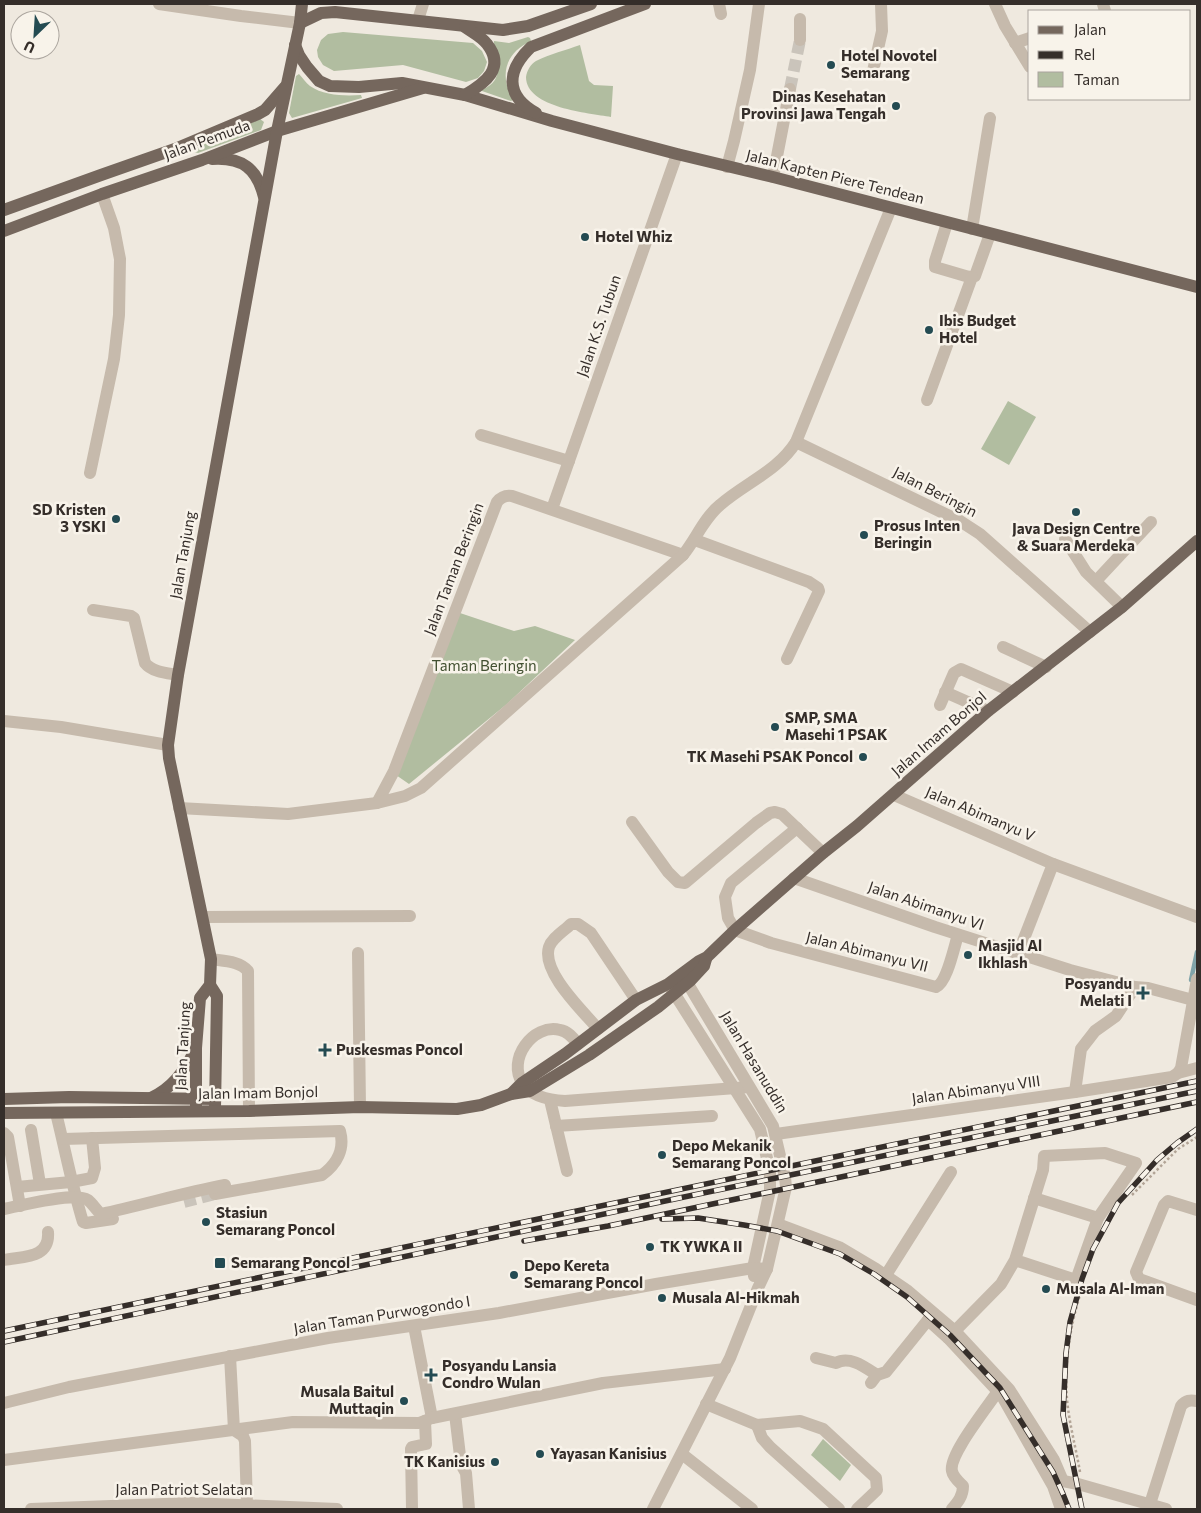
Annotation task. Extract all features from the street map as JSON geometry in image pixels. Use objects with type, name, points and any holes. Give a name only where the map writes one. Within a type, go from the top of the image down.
[{"type":"main road","name":"Jalan Tanjung","points":[[215,1105],[217,996],[210,985],[211,959],[179,808],[168,745],[178,674],[302,4]]},
{"type":"main road","points":[[300,23],[321,13],[334,12],[503,30],[528,26],[591,4]]},
{"type":"main road","points":[[552,121],[532,110],[519,99],[511,82],[514,68],[522,56],[531,47],[645,4]]},
{"type":"main road","points":[[466,27],[487,42],[494,56],[494,68],[490,76],[466,95]]},
{"type":"main road","name":"Jalan Pemuda","points":[[295,45],[299,56],[319,81],[330,86],[359,88],[402,83],[466,95]]},
{"type":"main road","name":"Jalan Pemuda","points":[[4,210],[101,174],[175,150],[258,114],[265,110],[286,85]]},
{"type":"main road","name":"Jalan Pemuda","points":[[4,231],[277,131],[425,88]]},
{"type":"main road","name":"Jalan Kapten Piere Tendean","points":[[466,95],[552,121],[726,167],[773,177],[1197,287]]},
{"type":"main road","points":[[202,160],[220,159],[245,164],[255,174],[265,200]]},
{"type":"main road","name":"Jalan Imam Bonjol","points":[[526,1087],[636,1000],[671,988],[685,978],[699,960],[707,957],[794,878],[894,795],[988,711],[1122,607],[1197,541]]},
{"type":"main road","name":"Jalan Tanjung","points":[[196,1105],[196,1048],[200,998],[210,985]]},
{"type":"main road","name":"Jalan Imam Bonjol","points":[[4,1113],[56,1113],[196,1105],[215,1105],[249,1111],[360,1107],[457,1109],[481,1105],[512,1094],[589,1055],[658,1007],[671,988]]},
{"type":"main road","points":[[149,1099],[163,1092],[186,1069],[196,1048]]},
{"type":"main road","name":"Jalan Imam Bonjol","points":[[4,1099],[69,1097],[149,1099],[196,1105]]},
{"type":"street","points":[[159,4],[300,23]]},
{"type":"street","points":[[418,20],[423,4]]},
{"type":"street","points":[[726,167],[744,102],[759,4]]},
{"type":"street","points":[[873,71],[882,31],[881,4]]},
{"type":"street","points":[[995,4],[1028,64]]},
{"type":"street","points":[[800,20],[800,40]]},
{"type":"street","points":[[1015,43],[1028,39]]},
{"type":"street","points":[[773,177],[790,89]]},
{"type":"street","points":[[972,229],[990,118]]},
{"type":"street","name":"Jalan K.S. Tubun","points":[[552,509],[677,154]]},
{"type":"street","points":[[90,473],[114,359],[119,316],[120,259],[114,228],[102,194]]},
{"type":"street","points":[[179,808],[288,814],[377,803],[405,796],[421,788],[683,555],[695,540],[704,523],[719,505],[778,464],[788,454],[796,442],[891,208]]},
{"type":"street","points":[[946,223],[934,260],[935,267],[972,277]]},
{"type":"street","points":[[927,400],[972,277],[978,270],[990,234]]},
{"type":"street","points":[[481,435],[569,461]]},
{"type":"street","name":"Jalan Beringin","points":[[796,442],[960,521],[980,534],[1090,632]]},
{"type":"street","name":"Jalan Taman Beringin","points":[[377,803],[394,771],[497,502],[508,495],[683,555]]},
{"type":"street","points":[[1096,582],[1151,522]]},
{"type":"street","points":[[1066,539],[1086,572],[1122,607]]},
{"type":"street","points":[[695,540],[809,582],[818,588],[819,591],[787,659]]},
{"type":"street","points":[[93,610],[134,618],[145,663],[163,672],[178,674]]},
{"type":"street","points":[[1003,647],[1046,667]]},
{"type":"street","points":[[940,705],[954,673],[961,669],[1012,692]]},
{"type":"street","points":[[945,692],[988,711]]},
{"type":"street","points":[[4,721],[61,727],[168,745]]},
{"type":"street","name":"Jalan Abimanyu V","points":[[894,795],[1053,864],[1197,917]]},
{"type":"street","points":[[632,822],[668,872],[678,882],[685,883],[756,823],[770,813],[775,812],[782,814],[823,853]]},
{"type":"street","points":[[735,930],[728,918],[725,897],[731,883],[798,828]]},
{"type":"street","points":[[1018,954],[1053,864]]},
{"type":"street","name":"Jalan Abimanyu VI","points":[[794,878],[958,935],[1070,970],[1192,1000]]},
{"type":"street","points":[[203,917],[410,916]]},
{"type":"street","points":[[598,1029],[554,977],[549,965],[547,957],[551,943],[571,924],[578,924],[591,933],[636,1000]]},
{"type":"street","name":"Jalan Abimanyu VII","points":[[735,930],[771,943],[936,987],[940,986],[944,979],[958,935]]},
{"type":"street","points":[[358,953],[360,1107]]},
{"type":"street","points":[[211,959],[245,966],[248,971],[249,1111]]},
{"type":"street","name":"Jalan Hasanuddin","points":[[653,1509],[725,1369],[767,1269],[786,1187],[786,1176],[773,1126],[685,978]]},
{"type":"street","points":[[1178,1073],[1181,1068],[1197,979]]},
{"type":"street","points":[[1075,1092],[1081,1049],[1095,1030],[1116,1016],[1135,987]]},
{"type":"street","name":"Jalan Hasanuddin","points":[[671,988],[760,1129],[771,1180],[753,1268],[758,1288]]},
{"type":"street","points":[[578,1044],[572,1036],[560,1030],[542,1031],[532,1036],[520,1051],[517,1064],[526,1087],[550,1100],[564,1101],[749,1087]]},
{"type":"street","name":"Jalan Abimanyu VIII","points":[[776,1134],[1172,1077],[1178,1073],[1197,1068]]},
{"type":"street","points":[[550,1100],[567,1171]]},
{"type":"street","points":[[56,1113],[71,1182],[83,1222],[106,1221],[154,1207],[184,1202]]},
{"type":"street","points":[[556,1126],[712,1116]]},
{"type":"street","points":[[30,1130],[40,1184]]},
{"type":"street","points":[[63,1139],[340,1131],[342,1144],[337,1160],[330,1169],[322,1174],[216,1194]]},
{"type":"street","points":[[4,1133],[8,1137],[20,1206]]},
{"type":"street","points":[[17,1187],[92,1178],[95,1168],[92,1138]]},
{"type":"street","points":[[952,1334],[1001,1284],[1015,1260],[1043,1170],[1044,1156],[1105,1153],[1136,1163],[1098,1218],[1076,1280],[1015,1260]]},
{"type":"street","points":[[4,1209],[45,1200],[75,1197],[87,1200],[101,1214],[153,1200],[274,1175],[322,1166],[330,1169]]},
{"type":"street","points":[[886,1275],[951,1172]]},
{"type":"street","points":[[1034,1198],[1098,1218]]},
{"type":"street","points":[[1197,1210],[1168,1201],[1164,1205],[1136,1272],[1139,1279],[1197,1300]]},
{"type":"street","points":[[778,1224],[839,1247],[886,1275],[908,1291],[931,1316],[952,1334],[1000,1387],[1009,1389],[1054,1460],[1061,1509]]},
{"type":"street","points":[[4,1260],[40,1253],[46,1246],[48,1232]]},
{"type":"street","name":"Jalan Taman Purwogondo I","points":[[4,1403],[69,1387],[328,1338],[499,1313],[753,1268],[767,1269]]},
{"type":"street","points":[[816,1358],[836,1363],[841,1360],[852,1361],[874,1379],[886,1372],[931,1316]]},
{"type":"street","points":[[412,1509],[411,1449],[412,1447],[426,1444],[429,1420],[414,1326]]},
{"type":"street","points":[[230,1356],[234,1430]]},
{"type":"street","points":[[4,1460],[292,1422],[409,1424],[604,1384],[725,1369]]},
{"type":"street","points":[[952,1509],[959,1502],[963,1491],[963,1486],[953,1476],[951,1470],[956,1454],[1000,1387]]},
{"type":"street","points":[[1150,1504],[1181,1406],[1184,1402],[1197,1401]]},
{"type":"street","points":[[706,1404],[757,1425],[800,1421],[823,1430],[876,1478],[877,1490],[857,1509]]},
{"type":"street","points":[[455,1414],[461,1464],[466,1473],[469,1509]]},
{"type":"street","points":[[757,1425],[762,1438],[770,1447],[839,1509]]},
{"type":"street","points":[[234,1430],[243,1436],[245,1441],[247,1505]]},
{"type":"street","points":[[682,1454],[752,1509]]},
{"type":"street","points":[[1058,1483],[1083,1485],[1166,1509]]},
{"type":"street","name":"Jalan Patriot Selatan","points":[[31,1509],[191,1503],[337,1509]]},
{"type":"path","points":[[1128,1199],[1178,1149],[1197,1136]]},
{"type":"path","points":[[1083,1288],[1070,1337],[1066,1383],[1067,1400],[1083,1485]]},
{"type":"green space","points":[[343,32],[473,43],[482,51],[487,62],[484,71],[478,78],[466,82],[403,65],[334,71],[323,65],[318,57],[317,50],[321,40],[328,34]]},
{"type":"green space","points":[[528,37],[531,41],[515,52],[507,66],[506,82],[513,100],[511,101],[482,91],[495,80],[497,75],[494,41],[509,43]]},
{"type":"green space","points":[[580,45],[589,81],[594,85],[613,86],[611,117],[560,107],[536,96],[529,87],[526,77],[534,62]]},
{"type":"green space","points":[[299,74],[310,86],[322,92],[328,94],[361,95],[362,98],[292,118],[289,113],[296,76]]},
{"type":"green space","points":[[260,119],[264,122],[261,130],[198,153],[194,152],[195,148]]},
{"type":"green space","points":[[1008,401],[1036,417],[1009,465],[981,449]]},
{"type":"green space","name":"Taman Beringin","points":[[460,613],[514,631],[535,626],[575,640],[507,704],[409,784],[396,775]]},
{"type":"green space","points":[[823,1439],[851,1465],[840,1481],[811,1455]]},
{"type":"waterway","points":[[1191,980],[1197,952]]},
{"type":"tunnel","points":[[790,89],[800,40]]},
{"type":"tunnel","points":[[184,1202],[215,1194]]},
{"type":"railway","points":[[4,1331],[1197,1081]]},
{"type":"railway","points":[[4,1342],[684,1197],[1197,1091]]},
{"type":"railway","points":[[524,1241],[608,1226],[1197,1102]]},
{"type":"railway","points":[[1082,1509],[1063,1415],[1066,1353],[1070,1322],[1082,1279],[1093,1249],[1118,1203],[1157,1160],[1197,1129]]},
{"type":"railway","points":[[662,1219],[698,1218],[777,1231],[840,1254],[874,1274],[907,1297],[950,1335],[1000,1388],[1053,1472],[1069,1509]]},
{"type":"place","name":"Hotel Novotel Semarang","points":[[831,65]]},
{"type":"place","name":"Dinas Kesehatan Provinsi Jawa Tengah","points":[[896,106]]},
{"type":"place","name":"Hotel Whiz","points":[[585,237]]},
{"type":"place","name":"Ibis Budget Hotel","points":[[929,330]]},
{"type":"place","name":"Java Design Centre & Suara Merdeka","points":[[1076,512]]},
{"type":"place","name":"SD Kristen 3 YSKI","points":[[116,519]]},
{"type":"place","name":"Prosus Inten Beringin","points":[[864,535]]},
{"type":"place","name":"SMP, SMA Masehi 1 PSAK","points":[[775,727]]},
{"type":"place","name":"TK Masehi PSAK Poncol","points":[[863,757]]},
{"type":"place","name":"Masjid Al Ikhlash","points":[[968,955]]},
{"type":"place","name":"Posyandu Melati I","points":[[1143,993]]},
{"type":"place","name":"Puskesmas Poncol","points":[[325,1050]]},
{"type":"place","name":"Depo Mekanik Semarang Poncol","points":[[662,1155]]},
{"type":"place","name":"Stasiun Semarang Poncol","points":[[206,1222]]},
{"type":"place","name":"TK YWKA II","points":[[650,1247]]},
{"type":"place","name":"Semarang Poncol","points":[[220,1263]]},
{"type":"place","name":"Depo Kereta Semarang Poncol","points":[[514,1275]]},
{"type":"place","name":"Musala Al-Iman","points":[[1046,1289]]},
{"type":"place","name":"Musala Al-Hikmah","points":[[662,1298]]},
{"type":"place","name":"Posyandu Lansia Condro Wulan","points":[[431,1375]]},
{"type":"place","name":"Musala Baitul Muttaqin","points":[[404,1401]]},
{"type":"place","name":"Yayasan Kanisius","points":[[540,1454]]},
{"type":"place","name":"TK Kanisius","points":[[495,1462]]}]
